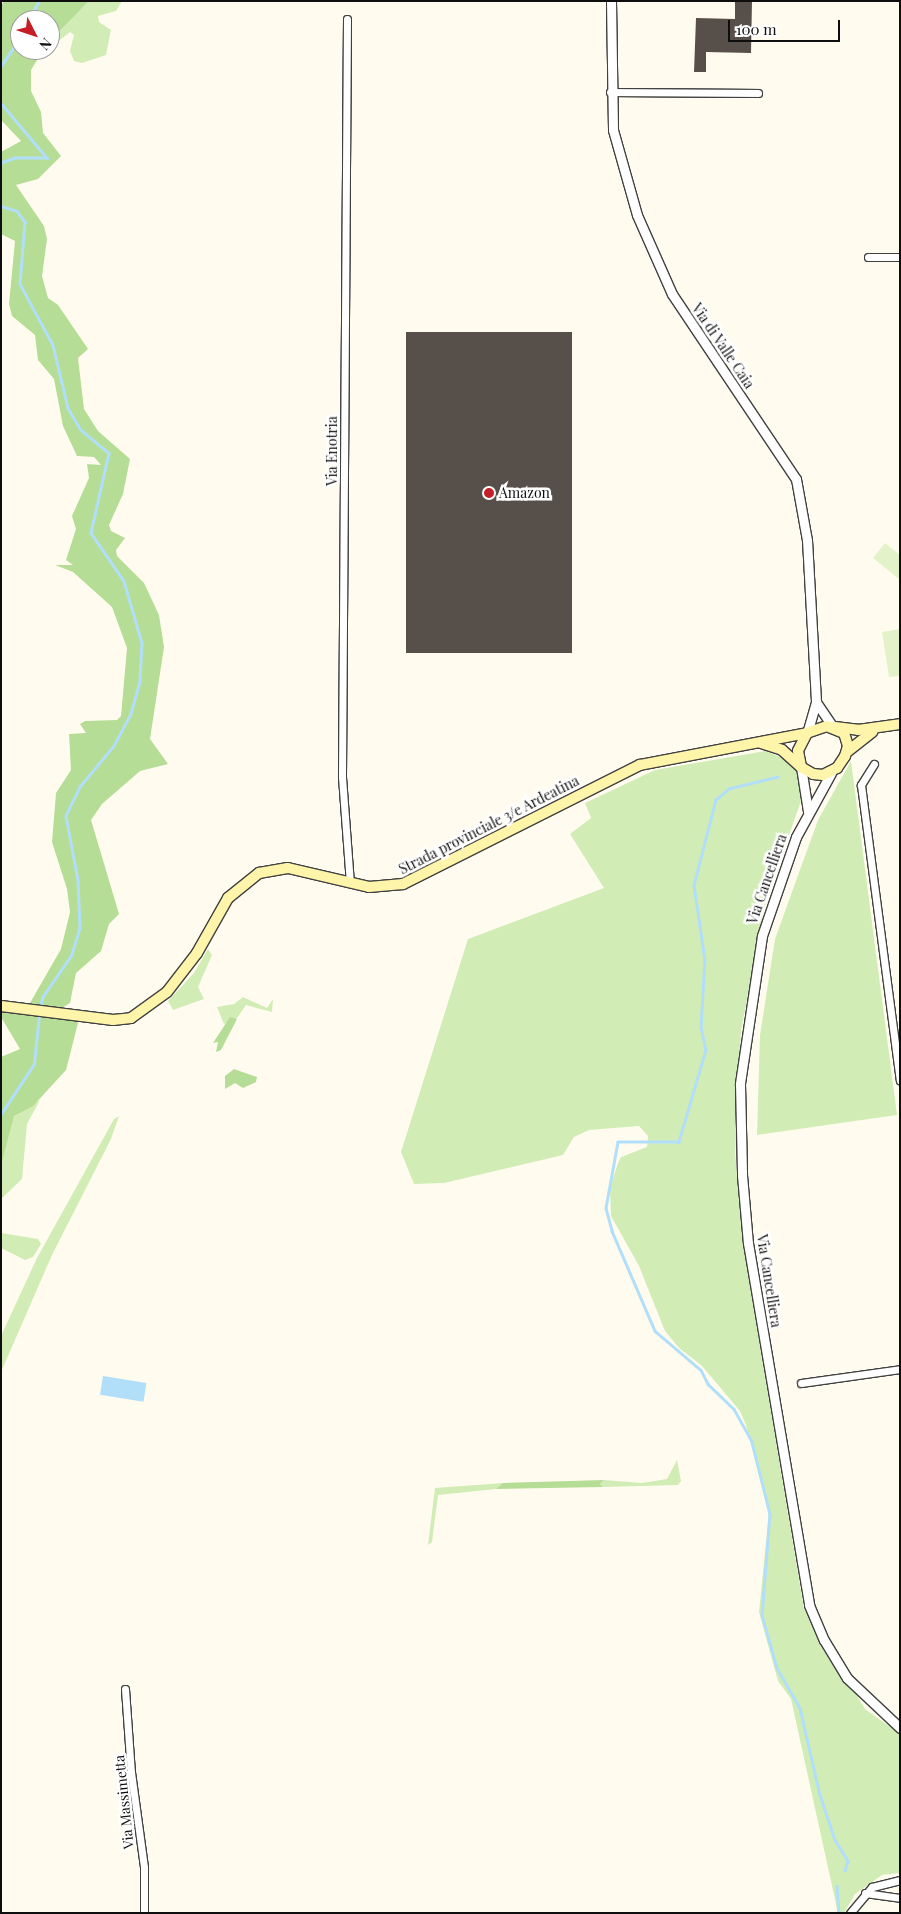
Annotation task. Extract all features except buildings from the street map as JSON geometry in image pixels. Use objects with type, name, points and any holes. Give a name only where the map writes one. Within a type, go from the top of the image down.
[{"type":"main road","points":[[757,743],[782,750],[801,766],[819,775],[831,773],[848,750],[862,736],[880,728],[900,724]]},
{"type":"main road","points":[[801,766],[798,751],[808,733],[832,726],[880,728]]},
{"type":"main road","points":[[832,726],[846,736],[848,750]]},
{"type":"main road","name":"Strada provinciale 3/e Ardeatina","points":[[1,1006],[30,1007],[60,1013],[120,1020],[150,1008],[187,968],[231,894],[259,873],[288,868],[375,888],[406,883],[640,765],[808,733]]},
{"type":"street","name":"Via di Valle Caia","points":[[612,1],[610,92],[623,175],[653,255],[672,294],[796,479],[807,540],[816,702],[808,733]]},
{"type":"street","name":"Via Enotria","points":[[347,19],[342,778],[350,883]]},
{"type":"street","points":[[610,92],[758,93]]},
{"type":"street","points":[[868,257],[900,257]]},
{"type":"street","points":[[816,702],[832,726]]},
{"type":"street","points":[[874,764],[861,786],[900,1080]]},
{"type":"street","points":[[801,766],[808,811]]},
{"type":"street","name":"Via Cancelliera","points":[[831,773],[808,811],[773,897],[750,1000],[740,1084],[742,1185],[748,1242],[809,1605],[824,1640],[847,1678],[900,1728]]},
{"type":"street","points":[[801,1383],[900,1369]]},
{"type":"street","name":"Via Massimetta","points":[[125,1689],[132,1783],[144,1867],[144,1913]]},
{"type":"street","points":[[850,1913],[865,1893],[880,1884],[900,1880]]},
{"type":"street","points":[[865,1893],[900,1898]]},
{"type":"green space","points":[[4,1],[89,1],[60,31],[60,10],[10,10],[10,60],[37,60],[31,70],[31,91],[41,112],[43,133],[61,156],[38,179],[16,185],[44,226],[47,239],[42,276],[48,298],[58,305],[88,349],[78,358],[84,409],[98,431],[130,459],[123,494],[109,525],[111,531],[125,538],[116,550],[117,556],[144,583],[159,615],[164,647],[150,739],[168,764],[140,771],[102,804],[91,820],[119,914],[109,924],[101,951],[76,973],[70,1003],[60,1009],[30,1003],[61,949],[70,912],[67,889],[52,842],[56,793],[71,770],[69,734],[86,733],[80,724],[85,721],[117,720],[121,716],[127,648],[112,607],[73,572],[55,565],[73,565],[66,560],[76,529],[72,516],[89,478],[87,464],[101,465],[94,457],[77,456],[63,426],[54,379],[38,360],[35,335],[12,316],[9,304],[15,241],[1,234],[1,152],[21,141],[1,120],[1,6]]},
{"type":"green space","points":[[89,1],[122,1],[116,11],[98,16],[99,22],[111,30],[106,55],[82,63],[74,61],[70,51],[74,35],[70,32],[60,40],[60,31]]},
{"type":"green space","points":[[885,543],[900,555],[900,580],[873,558]]},
{"type":"green space","points":[[900,629],[900,676],[889,677],[882,632]]},
{"type":"green space","points":[[765,751],[783,758],[796,770],[802,798],[765,904],[741,1031],[735,1154],[748,1274],[804,1609],[865,1709],[900,1734],[900,1873],[882,1875],[855,1894],[844,1913],[838,1913],[791,1699],[778,1681],[759,1612],[769,1513],[746,1425],[740,1411],[702,1366],[679,1348],[665,1331],[639,1266],[611,1216],[610,1188],[618,1163],[621,1157],[647,1147],[648,1136],[639,1126],[589,1130],[574,1137],[563,1155],[444,1183],[414,1184],[401,1152],[468,939],[604,888],[570,834],[591,818],[585,803],[655,770]]},
{"type":"green space","points":[[851,761],[897,1115],[757,1135],[760,1035],[775,939],[818,820]]},
{"type":"green space","points":[[208,949],[212,955],[198,987],[204,999],[173,1010],[168,1001],[194,973]]},
{"type":"green space","points":[[243,997],[267,1008],[273,999],[272,1012],[246,1005],[237,1018],[224,1024],[217,1007],[234,1004]]},
{"type":"green space","points":[[10,1009],[77,1019],[78,1023],[66,1070],[33,1106],[14,1116],[1,1165],[1,1057],[20,1049],[1,1017],[1,1011]]},
{"type":"green space","points":[[230,1017],[237,1019],[221,1050],[216,1052],[218,1042],[213,1043]]},
{"type":"green space","points":[[234,1069],[257,1077],[256,1082],[243,1088],[235,1083],[225,1089],[225,1076]]},
{"type":"green space","points":[[40,1100],[27,1124],[22,1179],[1,1199],[1,1165],[9,1127],[14,1116]]},
{"type":"green space","points":[[119,1116],[111,1139],[52,1255],[1,1372],[1,1336],[37,1258],[114,1119]]},
{"type":"green space","points":[[1,1233],[38,1239],[41,1244],[33,1257],[25,1260],[1,1248]]},
{"type":"green space","points":[[677,1460],[681,1481],[678,1485],[603,1487],[600,1484],[604,1480],[642,1483],[667,1479]]},
{"type":"green space","points":[[604,1480],[600,1484],[603,1487],[496,1489],[503,1483]]},
{"type":"green space","points":[[503,1483],[496,1489],[438,1495],[432,1542],[428,1545],[435,1488]]},
{"type":"water","points":[[103,1376],[146,1383],[143,1402],[100,1395]]},
{"type":"waterway","points":[[34,10],[39,1]]},
{"type":"waterway","points":[[1,66],[10,53]]},
{"type":"waterway","points":[[1,103],[47,158],[15,158],[1,163]]},
{"type":"waterway","points":[[1,206],[17,211],[25,222],[20,284],[53,345],[68,408],[80,429],[109,453],[91,533],[124,581],[142,643],[140,682],[131,714],[114,746],[80,787],[66,816],[78,880],[80,928],[72,955],[43,997],[40,1009]]},
{"type":"waterway","points":[[778,777],[729,789],[716,800],[694,885],[705,960],[701,1027],[706,1050],[679,1142],[618,1142],[606,1208],[612,1231],[655,1331],[701,1370],[708,1384],[734,1409],[752,1442],[770,1514],[762,1615],[777,1668],[800,1708],[820,1795],[835,1840],[848,1861],[845,1871]]},
{"type":"waterway","points":[[1,1114],[34,1064],[39,1014]]},
{"type":"waterway","points":[[837,1886],[839,1913]]},
{"type":"place","name":"Amazon","points":[[489,493]]}]
